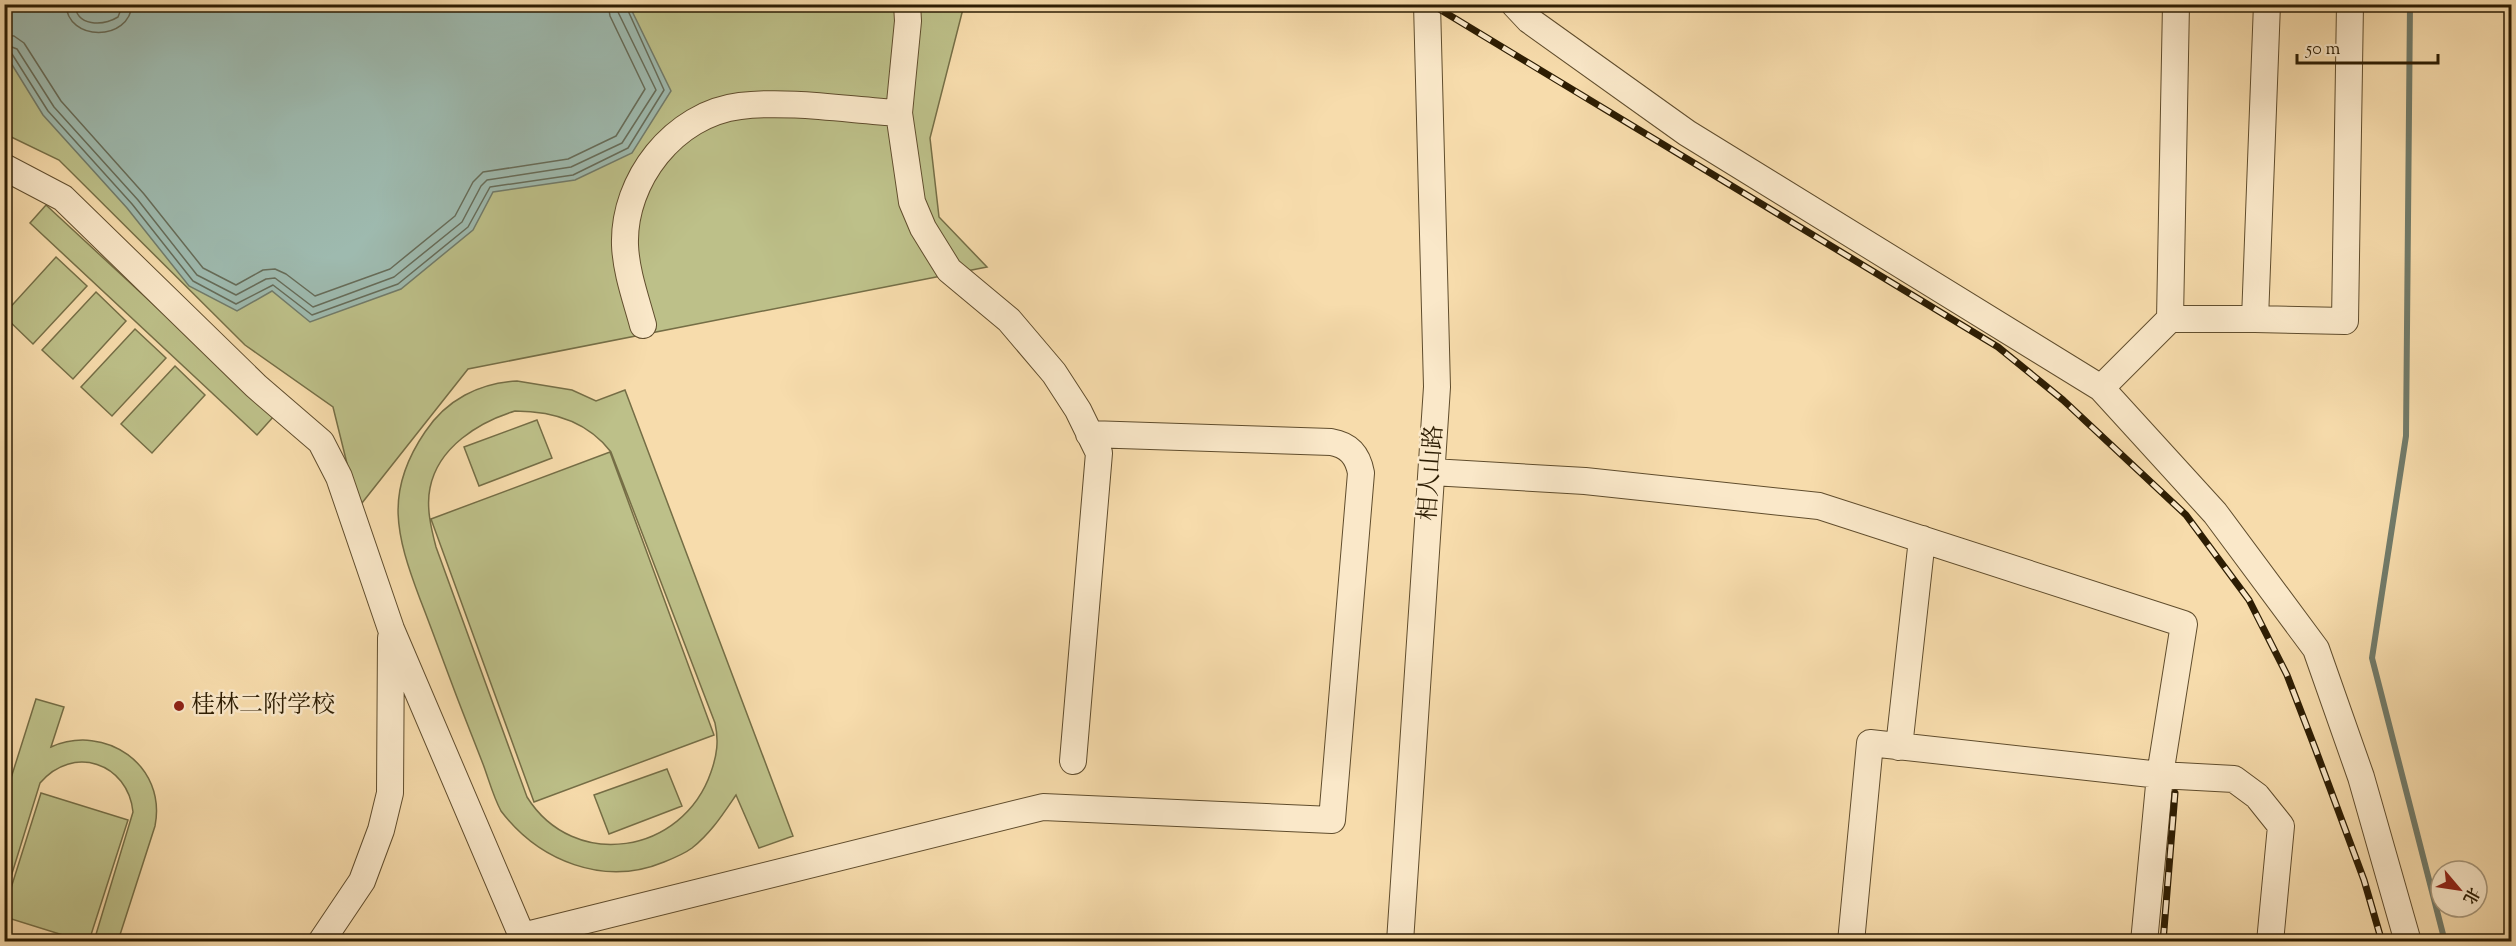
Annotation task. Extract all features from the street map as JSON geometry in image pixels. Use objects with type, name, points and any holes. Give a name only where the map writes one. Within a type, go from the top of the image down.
[{"type":"street","points":[[907,4],[908,21],[899,113],[912,202],[923,228],[949,270],[1009,320],[1054,373],[1078,410],[1099,453],[1073,761]]},
{"type":"street","name":"相人山路","points":[[1400,942],[1437,387],[1427,4]]},
{"type":"street","points":[[1514,4],[1529,20],[1687,133],[2101,388],[2215,513],[2316,649],[2361,777],[2408,942]]},
{"type":"street","points":[[2101,388],[2170,319],[2176,4]]},
{"type":"street","points":[[2255,319],[2267,4]]},
{"type":"street","points":[[2170,319],[2345,321],[2350,4]]},
{"type":"street","points":[[643,325],[628,268],[625,244],[628,217],[636,190],[647,169],[666,142],[702,117],[740,106],[787,105],[899,113]]},
{"type":"street","points":[[4,166],[63,198],[256,386],[321,442],[339,477],[391,628],[522,936],[1043,807],[1332,820],[1361,473],[1357,458],[1344,446],[1330,442],[1089,434]]},
{"type":"street","points":[[1432,472],[1585,482],[1819,506],[2184,624],[2160,775],[2144,942]]},
{"type":"street","points":[[1899,747],[1922,539]]},
{"type":"street","points":[[321,942],[362,881],[381,830],[390,793],[391,628]]},
{"type":"street","points":[[1851,942],[1870,743],[2160,775],[2234,779],[2257,796],[2281,826],[2271,942]]},
{"type":"green space","points":[[4,5],[964,5],[930,138],[939,217],[987,267],[468,369],[358,508],[333,407],[245,345],[59,160],[5,134]]},
{"type":"green space","points":[[46,205],[274,416],[257,435],[30,223]]},
{"type":"green space","points":[[56,257],[87,286],[33,344],[5,317],[5,313]]},
{"type":"green space","points":[[96,292],[126,321],[73,379],[42,350]]},
{"type":"green space","points":[[135,329],[166,358],[112,416],[81,387]]},
{"type":"green space","points":[[175,366],[205,395],[152,453],[121,424]]},
{"type":"green space","points":[[517,381],[572,390],[596,401],[625,390],[793,836],[759,848],[736,795],[716,823],[692,848],[664,862],[641,869],[619,872],[574,865],[553,856],[516,829],[501,811],[412,576],[400,534],[398,514],[399,494],[404,474],[412,454],[433,421],[453,402],[465,395],[503,382]],"holes":[[[515,411],[568,420],[592,433],[611,452],[715,723],[717,742],[715,760],[697,800],[677,821],[653,836],[626,843],[598,844],[572,836],[547,821],[527,797],[432,532],[429,495],[434,473],[442,460],[462,438],[474,429]]]},
{"type":"green space","points":[[537,420],[552,458],[479,486],[464,447]]},
{"type":"green space","points":[[610,452],[714,735],[534,802],[431,519]]},
{"type":"green space","points":[[36,699],[64,707],[51,747],[71,741],[92,741],[111,745],[128,755],[142,768],[151,785],[156,804],[155,826],[118,941],[94,941],[133,812],[129,795],[121,781],[110,771],[97,764],[83,762],[68,764],[53,771],[40,783],[5,896],[5,797]]},
{"type":"green space","points":[[667,769],[682,806],[609,834],[594,795]]},
{"type":"green space","points":[[41,793],[128,820],[89,941],[82,941],[5,917],[5,907]]},
{"type":"water","points":[[116,4],[629,5],[671,91],[632,153],[575,180],[493,192],[473,230],[401,289],[310,322],[272,291],[237,311],[189,286],[127,208],[43,115],[6,55],[5,6],[80,5],[100,11]]},
{"type":"waterway","points":[[2410,4],[2406,436],[2372,658],[2445,942]]},
{"type":"railway","points":[[1431,4],[1998,347],[2063,400],[2186,515],[2249,600],[2287,675],[2364,880],[2382,942]]},
{"type":"railway","points":[[2163,942],[2175,793]]},
{"type":"place","name":"桂林二附学校","points":[[179,706]]}]
